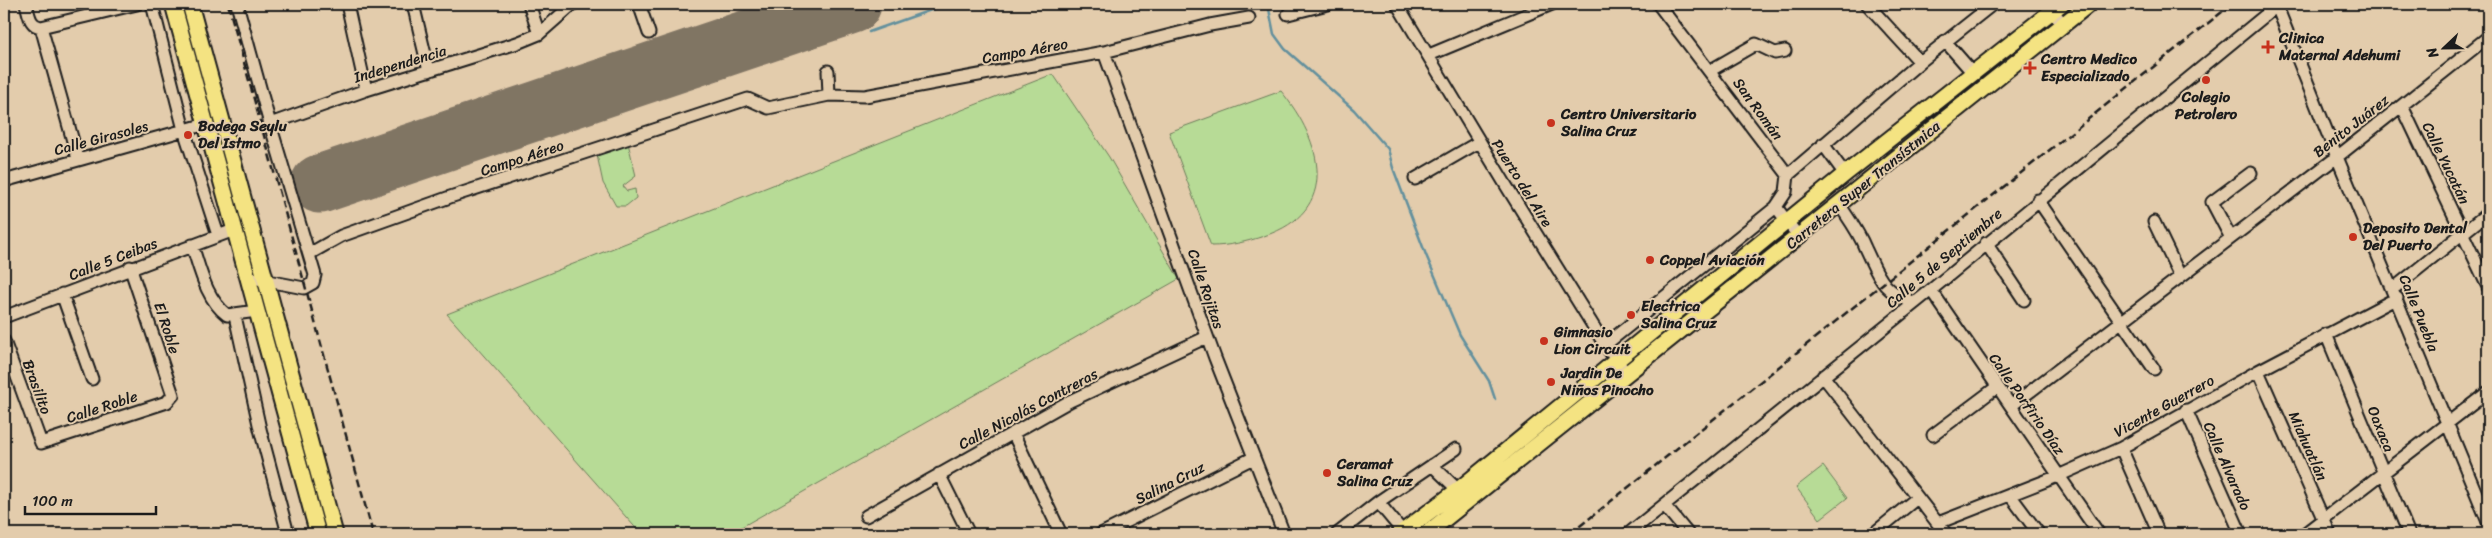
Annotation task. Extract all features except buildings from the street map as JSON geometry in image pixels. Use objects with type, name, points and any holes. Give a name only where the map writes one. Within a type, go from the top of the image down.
[{"type":"main road","points":[[173,4],[318,534]]},
{"type":"main road","points":[[190,4],[336,534]]},
{"type":"main road","name":"Carretera Super Transístmica","points":[[1426,534],[2089,4]]},
{"type":"main road","name":"Carretera Super Transístmica","points":[[1402,533],[1458,490],[2054,6]]},
{"type":"street","points":[[26,4],[31,22],[41,27],[137,4]]},
{"type":"street","points":[[152,4],[184,130],[218,235]]},
{"type":"street","points":[[237,4],[270,124],[315,274],[313,283],[309,287],[247,277]]},
{"type":"street","points":[[347,4],[366,90]]},
{"type":"street","points":[[413,4],[429,71]]},
{"type":"street","points":[[529,4],[540,34],[574,4]]},
{"type":"street","points":[[639,4],[649,33]]},
{"type":"street","points":[[1288,14],[1328,4]]},
{"type":"street","name":"Puerto del Aire","points":[[1397,4],[1479,142],[1605,345],[1627,374]]},
{"type":"street","points":[[1429,55],[1552,4]]},
{"type":"street","name":"San Román","points":[[1658,4],[1711,70],[1788,175]]},
{"type":"street","points":[[1867,4],[1920,62]]},
{"type":"street","points":[[1605,345],[1776,207],[1786,192],[1788,175],[1822,144],[1945,41],[1993,4]]},
{"type":"street","name":"Calle Puebla","points":[[2277,4],[2337,157],[2488,522]]},
{"type":"street","name":"Calle 5 de Septiembre","points":[[1628,534],[1931,290],[2277,4]]},
{"type":"street","points":[[2054,6],[2063,24]]},
{"type":"street","name":"Campo Aéreo","points":[[309,254],[341,236],[748,98],[768,108],[829,95],[865,96],[1104,52],[1210,25],[1249,18]]},
{"type":"street","points":[[41,27],[78,159]]},
{"type":"street","name":"Independencia","points":[[270,124],[366,90],[517,43],[540,34]]},
{"type":"street","name":"Benito Juárez","points":[[2011,406],[2337,157],[2488,37]]},
{"type":"street","points":[[1945,41],[1973,73]]},
{"type":"street","points":[[1711,70],[1756,44],[1774,53],[1785,51]]},
{"type":"street","name":"Calle Rojitas","points":[[1104,52],[1207,337],[1284,534]]},
{"type":"street","points":[[828,71],[829,95]]},
{"type":"street","name":"Calle Yucatán","points":[[2402,106],[2488,287]]},
{"type":"street","name":"Calle Girasoles","points":[[4,181],[206,124]]},
{"type":"street","points":[[1416,179],[1479,142]]},
{"type":"street","points":[[1822,144],[1846,174]]},
{"type":"street","points":[[2231,238],[2212,202],[2251,173]]},
{"type":"street","points":[[2038,200],[2154,369]]},
{"type":"street","points":[[1839,204],[1865,246],[1875,273],[1883,284],[1896,295],[1915,303]]},
{"type":"street","points":[[1776,207],[1799,237]]},
{"type":"street","name":"Vicente Guerrero","points":[[1938,523],[2058,476],[2121,448],[2186,410],[2326,334],[2395,294],[2462,233],[2488,214]]},
{"type":"street","points":[[2154,222],[2180,276]]},
{"type":"street","name":"Calle 5 Ceibas","points":[[4,317],[130,267],[234,230]]},
{"type":"street","points":[[1986,243],[2024,300]]},
{"type":"street","points":[[192,245],[208,292],[217,308],[227,316],[257,311]]},
{"type":"street","name":"El Roble","points":[[130,267],[173,394],[171,399]]},
{"type":"street","name":"Calle Porfirio Díaz","points":[[1931,290],[2099,534]]},
{"type":"street","points":[[62,294],[92,379]]},
{"type":"street","points":[[235,316],[260,429],[288,534]]},
{"type":"street","name":"Oaxaca","points":[[2326,334],[2409,534]]},
{"type":"street","name":"Calle Nicolás Contreras","points":[[866,516],[1070,400],[1207,337]]},
{"type":"street","name":"Brasilito","points":[[4,341],[41,442]]},
{"type":"street","name":"Miahuatlán","points":[[2258,370],[2330,534]]},
{"type":"street","points":[[1823,376],[1946,534]]},
{"type":"street","points":[[1933,435],[1997,387]]},
{"type":"street","points":[[2304,534],[2488,392]]},
{"type":"street","name":"Calle Roble","points":[[41,442],[167,402],[171,399]]},
{"type":"street","name":"Calle Alvarado","points":[[2186,410],[2241,534]]},
{"type":"street","points":[[1013,433],[1061,534]]},
{"type":"street","points":[[2121,448],[2159,534]]},
{"type":"street","points":[[1337,534],[1378,502],[1456,449]]},
{"type":"street","name":"Salina Cruz","points":[[1101,534],[1253,458]]},
{"type":"street","points":[[1432,465],[1458,490]]},
{"type":"street","points":[[939,474],[969,534]]},
{"type":"street","points":[[2010,495],[2039,534]]},
{"type":"street","points":[[1873,534],[1917,498]]},
{"type":"street","points":[[1378,502],[1402,533]]},
{"type":"street","points":[[1664,504],[1688,534]]},
{"type":"green space","points":[[1053,74],[1109,157],[1179,279],[729,534],[641,534],[447,314]]},
{"type":"green space","points":[[1281,91],[1307,132],[1314,153],[1317,173],[1314,193],[1305,210],[1289,225],[1251,240],[1211,246],[1169,132]]},
{"type":"green space","points":[[628,143],[636,176],[623,186],[627,191],[635,189],[636,198],[626,206],[616,206],[603,183],[597,155]]},
{"type":"green space","points":[[1823,466],[1847,498],[1820,519],[1796,487]]},
{"type":"waterway","points":[[869,32],[948,4]]},
{"type":"waterway","points":[[1268,4],[1274,34],[1285,49],[1354,110],[1388,149],[1393,168],[1426,255],[1460,335],[1489,381],[1495,399]]},
{"type":"runway","points":[[320,184],[852,4]]},
{"type":"railway","points":[[228,4],[373,534]]},
{"type":"railway","points":[[1570,534],[2232,4]]},
{"type":"place","name":"Clinica Maternal Adehumi","points":[[2268,47]]},
{"type":"place","name":"Centro Medico Especializado","points":[[2030,68]]},
{"type":"place","name":"Colegio Petrolero","points":[[2206,80]]},
{"type":"place","name":"Centro Universitario Salina Cruz","points":[[1551,123]]},
{"type":"place","name":"Bodega Seylu Del Istmo","points":[[188,135]]},
{"type":"place","name":"Deposito Dental Del Puerto","points":[[2353,237]]},
{"type":"place","name":"Coppel Aviación","points":[[1650,260]]},
{"type":"place","name":"Electrica Salina Cruz","points":[[1631,315]]},
{"type":"place","name":"Gimnasio Lion Circuit","points":[[1544,341]]},
{"type":"place","name":"Jardin De Niños Pinocho","points":[[1551,382]]},
{"type":"place","name":"Ceramat Salina Cruz","points":[[1327,473]]}]
